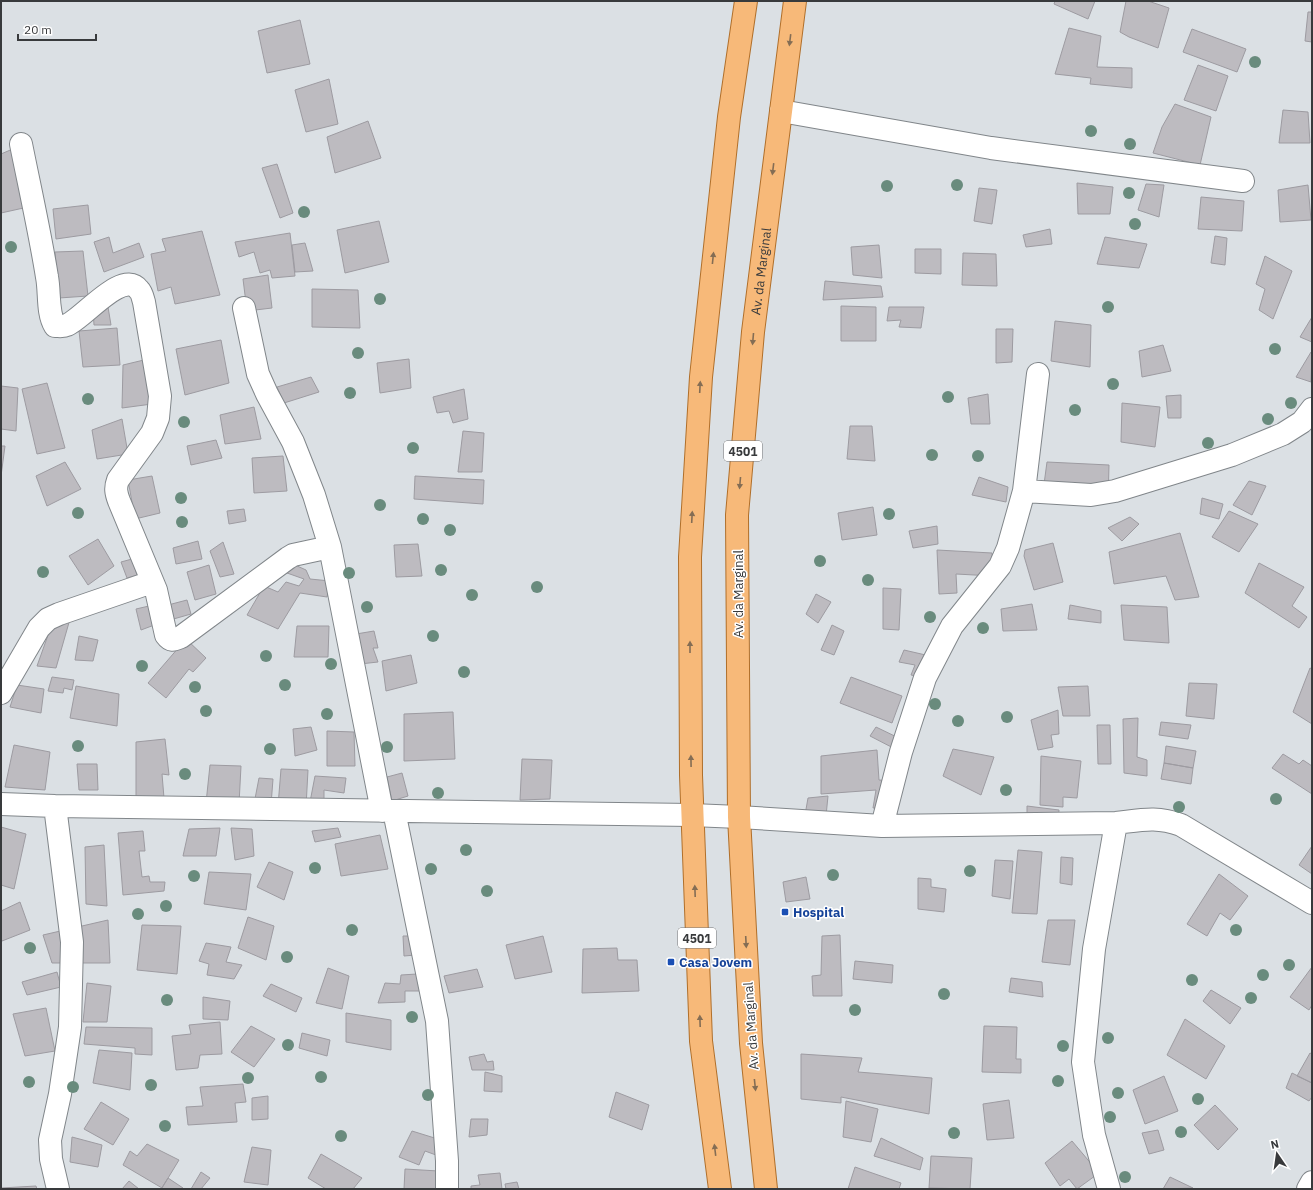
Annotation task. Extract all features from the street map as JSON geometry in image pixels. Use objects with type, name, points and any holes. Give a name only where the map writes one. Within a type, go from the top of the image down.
[{"type":"main road","name":"4501","points":[[720,1189],[701,1041],[692,815],[690,557],[700,377],[729,117],[746,1]]},
{"type":"main road","name":"Av. da Marginal","points":[[766,1189],[751,1043],[739,817],[737,515],[753,332],[795,1]]},
{"type":"street","points":[[781,111],[991,148],[1243,181]]},
{"type":"street","points":[[20,144],[39,229],[49,287],[51,316],[55,326],[68,325],[114,289],[125,285],[131,285],[139,290],[144,302],[160,396],[158,418],[152,434],[118,480],[116,487],[118,501],[159,600],[166,635],[171,640],[181,637],[293,555],[330,547]]},
{"type":"street","points":[[244,308],[258,374],[293,442],[314,495],[330,547],[388,811],[438,1021],[447,1161],[446,1189]]},
{"type":"street","points":[[882,826],[901,752],[925,678],[952,626],[1000,566],[1008,548],[1024,491],[1038,374]]},
{"type":"street","points":[[1024,491],[1091,495],[1115,491],[1232,455],[1283,434],[1302,422],[1312,409]]},
{"type":"street","points":[[1,693],[39,628],[48,619],[152,582]]},
{"type":"street","points":[[1,804],[692,815],[882,826],[1116,823],[1152,819],[1169,821],[1181,825],[1312,902]]},
{"type":"street","points":[[55,806],[72,942],[70,1027],[60,1094],[50,1140],[51,1159],[58,1189]]},
{"type":"street","points":[[1109,1189],[1094,1135],[1083,1062],[1094,949],[1116,823]]},
{"type":"street","points":[[1308,1189],[1312,1182]]},
{"type":"building","points":[[1055,1],[1095,1],[1088,19],[1054,4]]},
{"type":"building","points":[[1126,1],[1148,1],[1169,8],[1158,48],[1120,32]]},
{"type":"building","points":[[1308,12],[1312,12],[1312,42],[1305,41]]},
{"type":"building","points":[[300,20],[310,64],[267,73],[258,31]]},
{"type":"building","points":[[1069,28],[1101,36],[1097,67],[1132,68],[1132,88],[1090,84],[1091,78],[1055,74]]},
{"type":"building","points":[[1192,29],[1246,49],[1237,72],[1183,52]]},
{"type":"building","points":[[1198,65],[1228,76],[1216,111],[1184,100]]},
{"type":"building","points":[[329,79],[338,124],[306,132],[295,90]]},
{"type":"building","points":[[1175,104],[1211,117],[1200,165],[1153,153],[1162,127]]},
{"type":"building","points":[[1283,110],[1308,112],[1310,143],[1279,143]]},
{"type":"building","points":[[368,121],[381,158],[335,173],[327,137]]},
{"type":"building","points":[[15,148],[28,207],[1,213],[1,154]]},
{"type":"building","points":[[277,164],[293,213],[280,218],[262,168]]},
{"type":"building","points":[[1077,183],[1113,187],[1110,214],[1078,214]]},
{"type":"building","points":[[1146,184],[1164,185],[1159,217],[1138,210]]},
{"type":"building","points":[[1308,185],[1311,220],[1280,222],[1278,190]]},
{"type":"building","points":[[979,188],[997,190],[992,224],[974,221]]},
{"type":"building","points":[[1201,197],[1244,201],[1242,231],[1198,229]]},
{"type":"building","points":[[88,205],[91,234],[56,239],[53,209]]},
{"type":"building","points":[[379,221],[389,262],[345,273],[337,230]]},
{"type":"building","points":[[1050,229],[1052,244],[1026,247],[1023,235]]},
{"type":"building","points":[[202,231],[220,295],[175,304],[171,287],[158,291],[151,254],[166,251],[162,239]]},
{"type":"building","points":[[290,233],[295,276],[272,278],[270,270],[260,273],[254,252],[239,257],[235,242]]},
{"type":"building","points":[[1215,236],[1227,238],[1225,265],[1211,263]]},
{"type":"building","points":[[109,237],[113,253],[139,243],[144,257],[104,272],[94,242]]},
{"type":"building","points":[[1105,237],[1147,244],[1139,268],[1097,264]]},
{"type":"building","points":[[305,243],[313,271],[295,272],[292,245]]},
{"type":"building","points":[[879,245],[882,278],[853,275],[851,247]]},
{"type":"building","points":[[915,249],[941,249],[941,274],[915,273]]},
{"type":"building","points":[[83,251],[88,296],[59,298],[55,252]]},
{"type":"building","points":[[963,253],[996,254],[997,286],[962,285]]},
{"type":"building","points":[[1265,256],[1292,271],[1273,319],[1259,310],[1265,289],[1256,284]]},
{"type":"building","points":[[268,275],[272,308],[247,311],[243,279]]},
{"type":"building","points":[[825,281],[881,286],[883,297],[823,300]]},
{"type":"building","points":[[312,289],[358,290],[360,328],[312,327]]},
{"type":"building","points":[[841,306],[876,307],[876,341],[841,341]]},
{"type":"building","points":[[108,307],[111,325],[94,325],[93,309]]},
{"type":"building","points":[[889,307],[924,307],[921,328],[899,327],[901,320],[887,321]]},
{"type":"building","points":[[1312,317],[1312,342],[1300,337]]},
{"type":"building","points":[[1055,321],[1091,325],[1090,367],[1051,361]]},
{"type":"building","points":[[117,328],[120,365],[83,367],[79,331]]},
{"type":"building","points":[[996,329],[1013,329],[1012,362],[996,363]]},
{"type":"building","points":[[221,340],[229,383],[185,395],[176,349]]},
{"type":"building","points":[[1163,345],[1171,371],[1142,377],[1139,351]]},
{"type":"building","points":[[1311,352],[1312,353],[1311,382],[1296,377]]},
{"type":"building","points":[[148,359],[152,404],[122,408],[123,365]]},
{"type":"building","points":[[409,359],[411,388],[380,393],[377,363]]},
{"type":"building","points":[[311,377],[319,392],[284,403],[277,387]]},
{"type":"building","points":[[47,383],[65,448],[37,454],[22,389]]},
{"type":"building","points":[[1,386],[18,388],[16,431],[1,429]]},
{"type":"building","points":[[464,389],[468,419],[453,423],[449,411],[437,413],[433,397]]},
{"type":"building","points":[[988,394],[990,424],[971,424],[968,398]]},
{"type":"building","points":[[1181,395],[1181,418],[1168,418],[1166,396]]},
{"type":"building","points":[[1122,403],[1160,407],[1155,447],[1121,442]]},
{"type":"building","points":[[254,407],[261,439],[225,444],[220,415]]},
{"type":"building","points":[[122,419],[128,454],[97,459],[92,430]]},
{"type":"building","points":[[850,426],[872,426],[875,461],[847,459]]},
{"type":"building","points":[[463,431],[484,433],[482,472],[458,472]]},
{"type":"building","points":[[216,440],[222,458],[191,465],[187,446]]},
{"type":"building","points":[[1,446],[5,446],[1,476]]},
{"type":"building","points":[[283,456],[287,491],[254,493],[252,458]]},
{"type":"building","points":[[65,462],[81,489],[47,506],[36,476]]},
{"type":"building","points":[[1047,462],[1109,465],[1108,503],[1042,499]]},
{"type":"building","points":[[152,476],[160,513],[135,519],[128,480]]},
{"type":"building","points":[[415,476],[484,480],[483,504],[414,499]]},
{"type":"building","points":[[979,477],[1008,487],[1006,502],[972,495]]},
{"type":"building","points":[[1249,481],[1266,486],[1252,515],[1233,505]]},
{"type":"building","points":[[1202,498],[1223,504],[1219,519],[1200,514]]},
{"type":"building","points":[[873,507],[877,535],[842,540],[838,513]]},
{"type":"building","points":[[244,509],[246,521],[229,524],[227,511]]},
{"type":"building","points":[[1229,511],[1258,524],[1239,552],[1212,537]]},
{"type":"building","points":[[1130,517],[1139,524],[1122,541],[1108,528]]},
{"type":"building","points":[[937,526],[938,544],[913,548],[909,531]]},
{"type":"building","points":[[1180,533],[1199,597],[1175,600],[1166,576],[1114,584],[1109,552]]},
{"type":"building","points":[[98,539],[114,566],[88,585],[69,556]]},
{"type":"building","points":[[198,541],[202,559],[176,564],[173,548]]},
{"type":"building","points":[[223,542],[234,574],[220,577],[210,551]]},
{"type":"building","points":[[1053,543],[1063,582],[1034,590],[1024,556],[1025,550]]},
{"type":"building","points":[[418,544],[422,576],[396,577],[394,545]]},
{"type":"building","points":[[937,550],[992,553],[993,576],[956,574],[957,593],[939,594]]},
{"type":"building","points":[[132,559],[137,575],[127,578],[121,562]]},
{"type":"building","points":[[1259,563],[1304,587],[1292,606],[1307,617],[1299,628],[1245,593]]},
{"type":"building","points":[[209,565],[216,594],[195,600],[187,572]]},
{"type":"building","points":[[295,565],[306,570],[310,579],[330,581],[327,597],[300,593],[278,629],[247,615],[264,586],[278,592],[286,582],[299,586],[304,579],[287,573]]},
{"type":"building","points":[[883,588],[901,589],[899,630],[883,629]]},
{"type":"building","points":[[816,594],[831,602],[818,623],[806,614]]},
{"type":"building","points":[[187,600],[191,614],[170,620],[168,605]]},
{"type":"building","points":[[1032,604],[1037,630],[1003,631],[1001,609]]},
{"type":"building","points":[[1070,605],[1101,611],[1101,623],[1068,619]]},
{"type":"building","points":[[1121,605],[1167,607],[1169,643],[1124,640]]},
{"type":"building","points":[[149,606],[157,624],[141,630],[136,609]]},
{"type":"building","points":[[70,619],[56,668],[37,666],[52,624]]},
{"type":"building","points":[[832,625],[844,631],[834,655],[821,650]]},
{"type":"building","points":[[297,626],[329,626],[328,657],[294,657]]},
{"type":"building","points":[[374,631],[378,648],[373,648],[378,662],[360,664],[356,634]]},
{"type":"building","points":[[79,636],[98,640],[93,661],[75,660]]},
{"type":"building","points":[[186,639],[206,658],[193,672],[189,669],[166,698],[148,683]]},
{"type":"building","points":[[904,650],[930,656],[925,678],[911,675],[915,665],[899,662]]},
{"type":"building","points":[[411,655],[417,683],[386,691],[382,661]]},
{"type":"building","points":[[1310,668],[1312,669],[1312,724],[1293,712]]},
{"type":"building","points":[[52,677],[74,680],[72,690],[64,688],[63,693],[48,691]]},
{"type":"building","points":[[851,677],[902,696],[892,723],[840,703]]},
{"type":"building","points":[[1189,683],[1217,684],[1214,719],[1186,716]]},
{"type":"building","points":[[17,685],[44,689],[41,713],[10,707]]},
{"type":"building","points":[[76,686],[119,694],[117,726],[70,718]]},
{"type":"building","points":[[1088,686],[1090,716],[1063,716],[1058,687]]},
{"type":"building","points":[[1058,710],[1059,734],[1051,735],[1053,747],[1038,750],[1031,720]]},
{"type":"building","points":[[453,712],[455,759],[404,761],[404,714]]},
{"type":"building","points":[[1138,718],[1137,757],[1147,760],[1147,776],[1124,773],[1123,719]]},
{"type":"building","points":[[1161,722],[1191,725],[1188,739],[1159,735]]},
{"type":"building","points":[[1097,725],[1110,725],[1111,764],[1098,764]]},
{"type":"building","points":[[311,727],[317,750],[295,756],[293,729]]},
{"type":"building","points":[[876,727],[905,741],[901,752],[870,736]]},
{"type":"building","points":[[327,731],[354,732],[355,766],[327,766]]},
{"type":"building","points":[[165,739],[169,775],[162,774],[164,798],[136,796],[136,742]]},
{"type":"building","points":[[14,745],[50,752],[45,790],[5,787]]},
{"type":"building","points":[[1166,746],[1196,751],[1193,768],[1164,763]]},
{"type":"building","points":[[953,749],[994,757],[981,795],[943,776]]},
{"type":"building","points":[[877,750],[879,780],[894,781],[886,808],[873,808],[876,790],[821,794],[821,756]]},
{"type":"building","points":[[1283,754],[1299,764],[1303,760],[1312,766],[1312,794],[1272,768]]},
{"type":"building","points":[[1041,756],[1081,761],[1077,798],[1063,797],[1063,807],[1040,805]]},
{"type":"building","points":[[522,759],[552,760],[550,799],[520,800]]},
{"type":"building","points":[[1164,763],[1193,768],[1191,784],[1161,779]]},
{"type":"building","points":[[77,764],[97,764],[98,790],[79,790]]},
{"type":"building","points":[[210,765],[241,766],[239,804],[206,803]]},
{"type":"building","points":[[281,769],[308,770],[306,807],[278,806]]},
{"type":"building","points":[[402,773],[408,796],[392,801],[387,777]]},
{"type":"building","points":[[315,776],[346,778],[344,793],[324,790],[324,803],[310,802]]},
{"type":"building","points":[[259,778],[273,779],[271,805],[254,804]]},
{"type":"building","points":[[828,796],[826,816],[805,815],[808,798]]},
{"type":"building","points":[[1027,806],[1059,810],[1058,824],[1027,825]]},
{"type":"building","points":[[1,827],[26,834],[14,889],[1,885]]},
{"type":"building","points":[[220,828],[216,856],[183,856],[189,829]]},
{"type":"building","points":[[231,828],[252,829],[254,856],[235,860]]},
{"type":"building","points":[[338,828],[341,837],[315,842],[312,831]]},
{"type":"building","points":[[143,831],[145,851],[139,851],[142,877],[149,876],[150,882],[165,882],[164,891],[123,895],[118,833]]},
{"type":"building","points":[[380,835],[388,869],[341,876],[335,844]]},
{"type":"building","points":[[104,845],[107,906],[86,904],[85,847]]},
{"type":"building","points":[[1312,846],[1312,874],[1299,865]]},
{"type":"building","points":[[1018,850],[1042,852],[1037,914],[1012,913]]},
{"type":"building","points":[[1061,857],[1073,858],[1072,885],[1060,883]]},
{"type":"building","points":[[995,860],[1013,861],[1010,899],[992,896]]},
{"type":"building","points":[[269,862],[293,872],[284,900],[257,887]]},
{"type":"building","points":[[209,872],[251,874],[246,910],[204,904]]},
{"type":"building","points":[[1219,874],[1248,896],[1230,920],[1220,913],[1207,936],[1187,924]]},
{"type":"building","points":[[806,877],[810,899],[786,902],[783,882]]},
{"type":"building","points":[[918,878],[931,879],[931,887],[946,889],[944,912],[918,909]]},
{"type":"building","points":[[20,902],[30,930],[2,941],[1,911]]},
{"type":"building","points":[[248,917],[274,926],[266,960],[238,948]]},
{"type":"building","points":[[108,920],[110,963],[52,963],[43,935]]},
{"type":"building","points":[[1048,920],[1075,920],[1070,965],[1042,962]]},
{"type":"building","points":[[142,925],[181,926],[177,974],[137,970]]},
{"type":"building","points":[[840,935],[842,996],[813,996],[812,976],[821,975],[822,936]]},
{"type":"building","points":[[403,936],[414,936],[416,955],[404,956]]},
{"type":"building","points":[[543,936],[552,972],[515,979],[506,945]]},
{"type":"building","points":[[206,943],[231,947],[226,962],[242,965],[234,979],[207,975],[209,964],[199,961]]},
{"type":"building","points":[[617,948],[618,960],[637,960],[639,991],[582,993],[583,949]]},
{"type":"building","points":[[855,961],[893,965],[892,983],[853,979]]},
{"type":"building","points":[[1312,967],[1312,1005],[1309,1010],[1290,997]]},
{"type":"building","points":[[328,968],[349,976],[342,1009],[316,1003]]},
{"type":"building","points":[[477,969],[483,987],[449,993],[444,976]]},
{"type":"building","points":[[57,972],[61,987],[27,995],[22,982]]},
{"type":"building","points":[[417,974],[420,991],[405,991],[405,1002],[378,1003],[385,983],[400,984],[401,975]]},
{"type":"building","points":[[1011,978],[1042,982],[1043,997],[1009,992]]},
{"type":"building","points":[[87,983],[111,986],[107,1022],[83,1022]]},
{"type":"building","points":[[271,984],[302,998],[296,1012],[263,996]]},
{"type":"building","points":[[1211,990],[1241,1008],[1230,1024],[1203,1001]]},
{"type":"building","points":[[203,997],[230,1001],[228,1020],[203,1019]]},
{"type":"building","points":[[46,1008],[55,1051],[25,1056],[13,1014]]},
{"type":"building","points":[[346,1013],[391,1020],[391,1050],[346,1042]]},
{"type":"building","points":[[1185,1019],[1225,1046],[1206,1079],[1167,1055]]},
{"type":"building","points":[[220,1022],[222,1054],[200,1055],[198,1068],[176,1070],[172,1036],[191,1034],[189,1025]]},
{"type":"building","points":[[251,1026],[275,1039],[254,1067],[231,1052]]},
{"type":"building","points":[[984,1026],[1017,1027],[1016,1059],[1021,1059],[1021,1073],[982,1072]]},
{"type":"building","points":[[86,1027],[152,1028],[152,1055],[135,1054],[135,1048],[84,1044]]},
{"type":"building","points":[[302,1033],[330,1040],[327,1056],[299,1048]]},
{"type":"building","points":[[99,1050],[132,1053],[130,1090],[93,1083]]},
{"type":"building","points":[[1310,1053],[1312,1054],[1312,1083],[1297,1076]]},
{"type":"building","points":[[484,1054],[487,1062],[493,1061],[494,1070],[472,1070],[469,1057]]},
{"type":"building","points":[[801,1054],[862,1058],[858,1072],[932,1078],[929,1114],[841,1097],[841,1103],[801,1099]]},
{"type":"building","points":[[485,1072],[502,1076],[502,1092],[484,1091]]},
{"type":"building","points":[[1292,1073],[1312,1083],[1312,1097],[1309,1101],[1286,1088]]},
{"type":"building","points":[[1164,1076],[1178,1111],[1145,1124],[1133,1090]]},
{"type":"building","points":[[243,1084],[246,1102],[235,1103],[237,1122],[188,1125],[186,1107],[203,1106],[200,1087]]},
{"type":"building","points":[[616,1092],[649,1105],[642,1130],[609,1117]]},
{"type":"building","points":[[268,1096],[268,1119],[252,1120],[252,1098]]},
{"type":"building","points":[[1009,1100],[1014,1138],[987,1140],[983,1104]]},
{"type":"building","points":[[846,1101],[878,1109],[871,1142],[843,1137]]},
{"type":"building","points":[[101,1102],[129,1119],[113,1145],[84,1129]]},
{"type":"building","points":[[1215,1105],[1238,1129],[1218,1150],[1194,1125]]},
{"type":"building","points":[[471,1119],[488,1119],[487,1135],[469,1137]]},
{"type":"building","points":[[1158,1130],[1164,1150],[1149,1154],[1142,1133]]},
{"type":"building","points":[[412,1131],[441,1140],[436,1155],[425,1151],[419,1165],[399,1157]]},
{"type":"building","points":[[72,1137],[102,1145],[98,1167],[70,1162]]},
{"type":"building","points":[[881,1138],[923,1158],[920,1170],[874,1156]]},
{"type":"building","points":[[1072,1141],[1099,1173],[1077,1189],[1069,1179],[1060,1186],[1045,1163]]},
{"type":"building","points":[[147,1144],[179,1160],[162,1188],[123,1165],[130,1151],[137,1156]]},
{"type":"building","points":[[252,1147],[271,1150],[268,1185],[244,1182]]},
{"type":"building","points":[[321,1154],[362,1178],[353,1189],[326,1189],[308,1178]]},
{"type":"building","points":[[931,1156],[972,1158],[970,1189],[929,1188]]},
{"type":"building","points":[[855,1167],[901,1183],[899,1189],[848,1189]]},
{"type":"building","points":[[405,1169],[455,1172],[454,1189],[404,1189]]},
{"type":"building","points":[[201,1172],[210,1178],[201,1189],[191,1189]]},
{"type":"building","points":[[500,1173],[502,1189],[471,1189],[471,1186],[480,1185],[478,1175]]},
{"type":"building","points":[[1170,1177],[1193,1188],[1163,1189]]},
{"type":"building","points":[[168,1178],[183,1188],[161,1189]]},
{"type":"building","points":[[129,1181],[139,1189],[122,1189]]},
{"type":"building","points":[[517,1182],[519,1189],[506,1189],[505,1184]]},
{"type":"building","points":[[36,1186],[37,1189],[1,1189],[1,1188]]},
{"type":"place","name":"Hospital","points":[[785,912]]},
{"type":"place","name":"Casa Jovem","points":[[671,962]]}]
